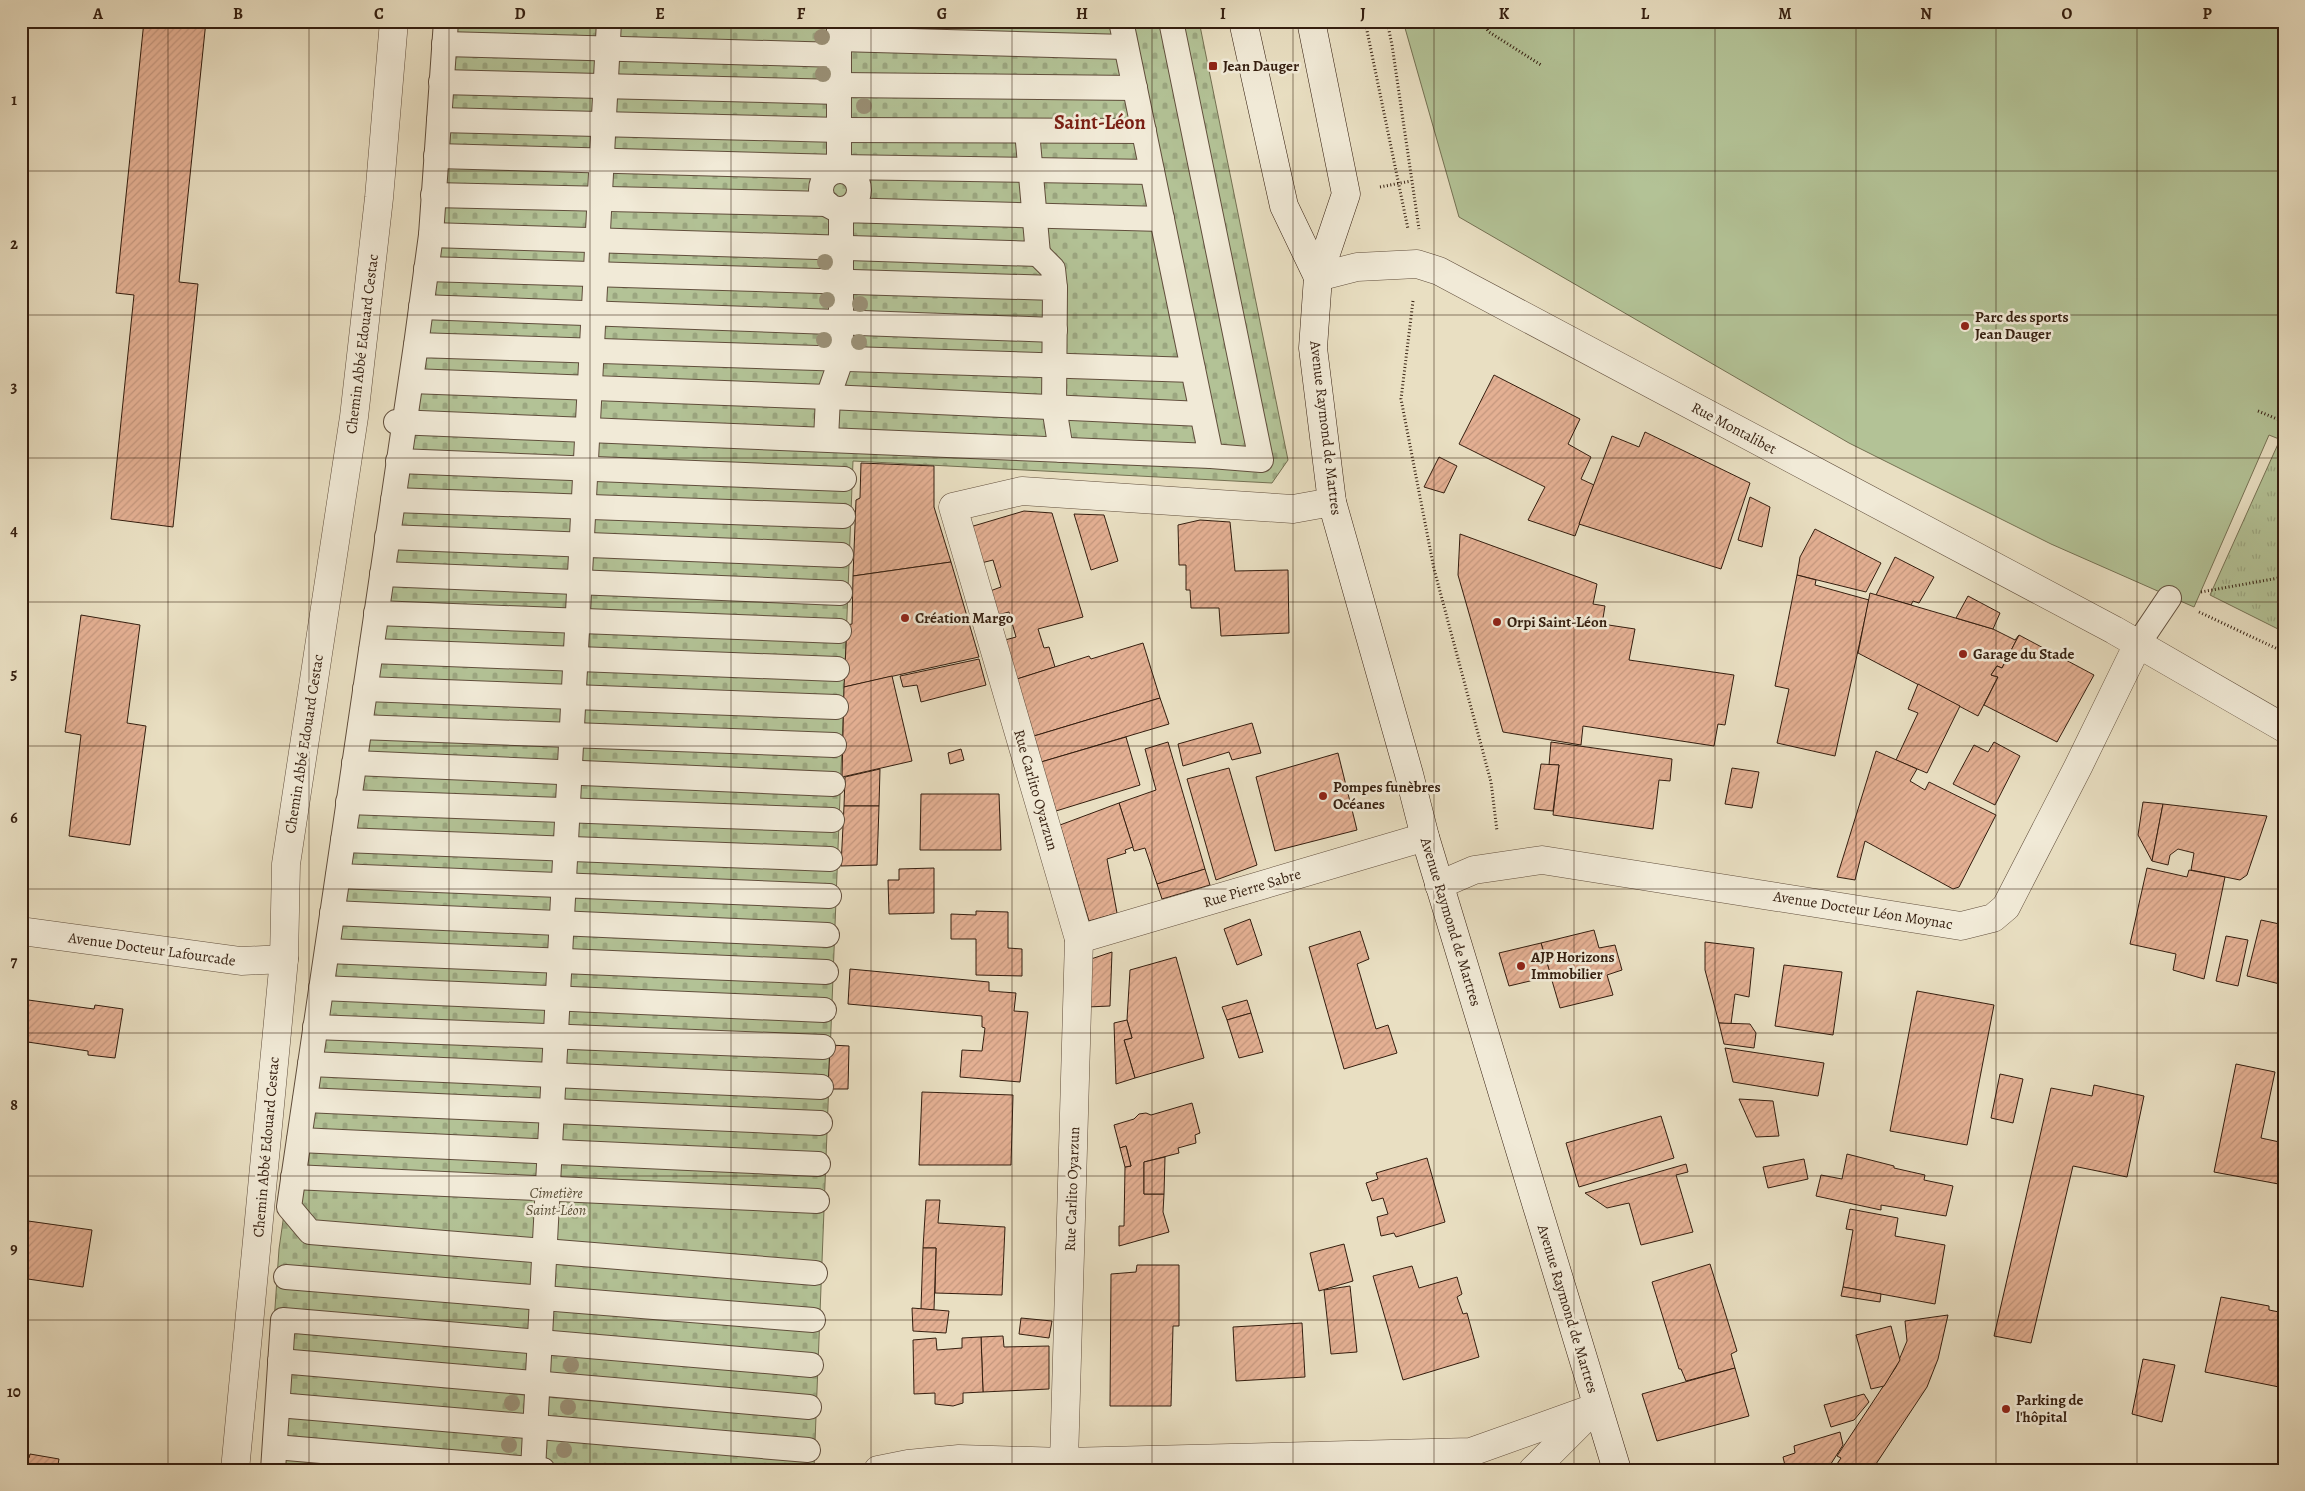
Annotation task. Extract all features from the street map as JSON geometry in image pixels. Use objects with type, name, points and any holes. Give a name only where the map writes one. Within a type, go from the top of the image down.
[{"type":"street","name":"Chemin Abbé Edouard Cestac","points":[[235,1470],[284,960],[286,864],[354,416],[379,198],[394,21]]},
{"type":"street","name":"Avenue Raymond de Martres","points":[[1243,21],[1284,206],[1318,277]]},
{"type":"street","name":"Avenue Raymond de Martres","points":[[1311,21],[1346,194],[1318,277],[1313,348],[1332,502],[1410,774],[1425,837],[1617,1470]]},
{"type":"street","name":"Rue Montalibet","points":[[1318,277],[1357,267],[1417,264],[1439,271],[2106,625],[2138,644]]},
{"type":"street","name":"Rue Carlito Oyarzun","points":[[1064,1462],[1079,939],[953,507],[1022,491],[1293,508],[1332,502]]},
{"type":"street","points":[[2138,644],[2284,728]]},
{"type":"street","name":"Avenue Docteur Léon Moynac","points":[[1440,885],[1474,870],[1542,860],[1961,926],[1993,918],[2006,908],[2138,644]]},
{"type":"street","name":"Rue Pierre Sabre","points":[[1079,939],[1425,837]]},
{"type":"street","name":"Avenue Docteur Lafourcade","points":[[21,930],[241,961],[284,960]]},
{"type":"street","points":[[878,1470],[908,1464],[960,1459],[1064,1462],[1471,1452],[1597,1406]]},
{"type":"street","points":[[1533,1470],[1597,1406]]},
{"type":"lane","points":[[609,21],[594,274],[547,1188],[544,1251],[542,1298],[540,1341],[538,1384],[535,1427],[536,1469],[274,1458],[283,1320],[540,1341],[811,1365]]},
{"type":"lane","points":[[1121,21],[1211,456]]},
{"type":"lane","points":[[400,422],[1211,456],[1261,460],[1171,21]]},
{"type":"lane","points":[[815,1273],[310,1232],[289,1207],[388,536],[398,461],[400,422],[416,345],[431,235],[445,32],[607,48],[839,38],[1126,47]]},
{"type":"lane","points":[[839,38],[839,169]]},
{"type":"lane","points":[[441,82],[605,86],[1135,88]]},
{"type":"lane","points":[[439,120],[839,130],[1144,131]]},
{"type":"lane","points":[[1027,131],[1038,254],[1053,269],[1055,288],[1054,407],[1061,450]]},
{"type":"lane","points":[[436,156],[839,169],[1152,172]]},
{"type":"lane","points":[[834,207],[850,206],[857,200],[860,189],[856,180],[849,173],[839,169]]},
{"type":"lane","points":[[434,195],[1162,219]]},
{"type":"lane","points":[[826,440],[828,397],[841,360],[841,247],[834,207]]},
{"type":"lane","points":[[431,235],[1038,254]]},
{"type":"lane","points":[[426,270],[1055,288]]},
{"type":"lane","points":[[421,307],[1055,330]]},
{"type":"lane","points":[[416,345],[1193,370]]},
{"type":"lane","points":[[410,381],[1202,414]]},
{"type":"lane","points":[[398,461],[844,479]]},
{"type":"lane","points":[[393,500],[843,516]]},
{"type":"lane","points":[[388,536],[841,555]]},
{"type":"lane","points":[[382,574],[840,594]]},
{"type":"lane","points":[[2138,644],[2169,598]]},
{"type":"lane","points":[[376,613],[838,631]]},
{"type":"lane","points":[[370,651],[837,669]]},
{"type":"lane","points":[[365,689],[836,707]]},
{"type":"lane","points":[[360,727],[834,745]]},
{"type":"lane","points":[[354,763],[833,784]]},
{"type":"lane","points":[[348,802],[832,820]]},
{"type":"lane","points":[[343,840],[830,858]]},
{"type":"lane","points":[[338,876],[829,896]]},
{"type":"lane","points":[[332,913],[827,935]]},
{"type":"lane","points":[[326,951],[826,972]]},
{"type":"lane","points":[[321,988],[824,1010]]},
{"type":"lane","points":[[315,1027],[823,1048]]},
{"type":"lane","points":[[310,1064],[822,1087]]},
{"type":"lane","points":[[305,1100],[820,1123]]},
{"type":"lane","points":[[299,1140],[818,1164]]},
{"type":"lane","points":[[293,1177],[817,1201]]},
{"type":"lane","points":[[286,1277],[812,1320]]},
{"type":"lane","points":[[280,1361],[809,1407]]},
{"type":"lane","points":[[278,1405],[808,1450]]},
{"type":"path","points":[[1365,21],[1398,184],[1417,264],[1401,399],[1434,569],[1490,782],[1501,865]]},
{"type":"path","points":[[1387,21],[1420,232]]},
{"type":"path","points":[[1482,21],[1489,32],[1540,65]]},
{"type":"path","points":[[1398,184],[1411,182]]},
{"type":"path","points":[[2258,410],[2284,422]]},
{"type":"path","points":[[2169,598],[2284,577]]},
{"type":"path","points":[[2169,598],[2284,652]]},
{"type":"green space","name":"Cimetière Saint-Léon","points":[[437,21],[1199,21],[1288,460],[1272,483],[853,461],[814,1468],[807,1470],[264,1470],[279,1249],[423,239]]},
{"type":"green space","name":"Parc des sports Jean Dauger","points":[[1403,21],[2284,21],[2284,441],[2269,435],[2194,607],[2051,544],[1849,443],[1459,217]]},
{"type":"green space","points":[[2278,444],[2284,446],[2284,632],[2210,595]]},
{"type":"building","points":[[144,21],[206,21],[179,282],[198,284],[173,527],[111,519],[134,295],[116,293]]},
{"type":"building","points":[[1494,375],[1580,419],[1568,444],[1591,457],[1581,479],[1594,485],[1575,536],[1528,520],[1545,487],[1459,444]]},
{"type":"building","points":[[1645,432],[1750,483],[1721,569],[1579,524],[1612,436],[1639,447]]},
{"type":"building","points":[[1439,457],[1457,466],[1444,493],[1424,487]]},
{"type":"building","points":[[861,463],[934,466],[934,507],[951,562],[853,576],[856,500],[860,498]]},
{"type":"building","points":[[1750,497],[1770,507],[1762,547],[1738,540]]},
{"type":"building","points":[[1024,511],[1052,513],[1083,617],[1038,629],[1044,648],[1049,647],[1055,667],[1017,679],[1005,640],[1016,637],[1009,612],[997,615],[990,591],[1001,587],[993,560],[981,563],[970,527]]},
{"type":"building","points":[[1074,514],[1104,515],[1118,561],[1091,570]]},
{"type":"building","points":[[1200,520],[1230,522],[1235,571],[1288,570],[1289,633],[1221,636],[1219,608],[1191,608],[1190,590],[1186,590],[1186,565],[1179,565],[1178,525]]},
{"type":"building","points":[[1815,529],[1881,563],[1866,592],[1797,575],[1800,557]]},
{"type":"building","points":[[1460,534],[1597,584],[1593,604],[1605,606],[1602,624],[1635,629],[1629,660],[1734,675],[1725,725],[1718,724],[1714,746],[1583,726],[1581,745],[1503,732],[1458,575]]},
{"type":"building","points":[[1895,557],[1934,577],[1919,603],[1913,601],[1911,605],[1876,595]]},
{"type":"building","points":[[951,562],[979,657],[844,687],[847,625],[852,624],[853,576]]},
{"type":"building","points":[[1797,575],[1816,580],[1815,585],[1869,600],[1835,756],[1777,743],[1789,689],[1775,686]]},
{"type":"building","points":[[1870,593],[1993,629],[2015,640],[2019,635],[2002,668],[1997,666],[1991,675],[1998,677],[1978,716],[1858,653]]},
{"type":"building","points":[[1968,596],[2000,613],[1993,629],[1956,618]]},
{"type":"building","points":[[81,615],[140,625],[127,723],[146,726],[130,845],[69,836],[81,735],[65,732]]},
{"type":"building","points":[[2019,635],[2094,675],[2057,742],[1984,705],[1998,677],[1991,675],[1997,666],[2002,668]]},
{"type":"building","points":[[1143,643],[1160,698],[1034,736],[1017,679],[1089,656],[1091,659]]},
{"type":"building","points":[[979,659],[986,685],[921,702],[917,685],[903,687],[900,676]]},
{"type":"building","points":[[892,676],[912,761],[842,777],[844,687]]},
{"type":"building","points":[[1918,684],[1960,706],[1927,773],[1896,760],[1918,713],[1908,709]]},
{"type":"building","points":[[1160,698],[1169,724],[1041,762],[1034,736]]},
{"type":"building","points":[[1252,723],[1261,753],[1232,760],[1229,752],[1183,766],[1178,744]]},
{"type":"building","points":[[1126,737],[1140,785],[1056,811],[1041,762]]},
{"type":"building","points":[[1168,742],[1205,869],[1157,884],[1145,848],[1134,851],[1119,803],[1156,790],[1145,749]]},
{"type":"building","points":[[1551,742],[1672,759],[1670,781],[1659,780],[1653,829],[1553,815],[1559,765],[1549,765]]},
{"type":"building","points":[[1994,742],[2020,756],[1995,805],[1953,784],[1974,745],[1988,752]]},
{"type":"building","points":[[961,749],[964,760],[950,764],[948,753]]},
{"type":"building","points":[[1876,751],[1917,769],[1910,781],[1925,790],[1929,782],[1996,815],[1959,887],[1953,889],[1865,841],[1855,880],[1837,877]]},
{"type":"building","points":[[1338,753],[1357,830],[1275,851],[1256,777]]},
{"type":"building","points":[[1541,764],[1559,765],[1553,811],[1534,809]]},
{"type":"building","points":[[1229,768],[1257,865],[1216,880],[1187,779]]},
{"type":"building","points":[[1732,768],[1759,772],[1752,808],[1725,804]]},
{"type":"building","points":[[880,769],[879,806],[844,806],[845,777]]},
{"type":"building","points":[[921,794],[999,794],[1001,850],[920,850]]},
{"type":"building","points":[[2143,802],[2163,804],[2152,861],[2138,835]]},
{"type":"building","points":[[1119,803],[1133,847],[1125,850],[1126,853],[1107,859],[1117,913],[1089,921],[1060,825]]},
{"type":"building","points":[[2163,804],[2267,816],[2247,875],[2240,880],[2191,870],[2194,853],[2178,849],[2170,855],[2168,865],[2152,861]]},
{"type":"building","points":[[844,806],[879,806],[877,865],[841,866]]},
{"type":"building","points":[[934,868],[934,913],[889,914],[888,880],[899,880],[899,869]]},
{"type":"building","points":[[2147,868],[2187,877],[2189,870],[2225,877],[2204,979],[2173,970],[2176,954],[2130,944]]},
{"type":"building","points":[[1205,869],[1210,885],[1162,899],[1157,884]]},
{"type":"building","points":[[976,911],[1008,912],[1008,948],[1022,949],[1022,976],[976,975],[976,939],[951,939],[951,914],[976,915]]},
{"type":"building","points":[[1250,919],[1262,955],[1237,965],[1224,929]]},
{"type":"building","points":[[2261,920],[2284,925],[2284,985],[2247,976]]},
{"type":"building","points":[[1594,930],[1599,948],[1615,945],[1622,970],[1607,975],[1613,995],[1560,1008],[1541,943]]},
{"type":"building","points":[[1360,931],[1369,959],[1357,964],[1376,1029],[1388,1025],[1397,1053],[1344,1069],[1309,947]]},
{"type":"building","points":[[2226,936],[2248,940],[2238,986],[2216,981]]},
{"type":"building","points":[[1705,942],[1754,948],[1749,997],[1735,994],[1731,1024],[1719,1023],[1705,970]]},
{"type":"building","points":[[1541,943],[1551,976],[1509,986],[1499,953]]},
{"type":"building","points":[[1112,952],[1110,1006],[1087,1007],[1091,959]]},
{"type":"building","points":[[1176,957],[1204,1058],[1135,1078],[1124,1040],[1132,1038],[1127,1020],[1130,970]]},
{"type":"building","points":[[1784,965],[1842,972],[1833,1035],[1775,1026]]},
{"type":"building","points":[[850,969],[989,982],[989,991],[1016,993],[1014,1011],[1028,1012],[1020,1082],[960,1077],[962,1050],[982,1051],[985,1028],[982,1027],[982,1016],[848,1004]]},
{"type":"building","points":[[1917,991],[1994,1005],[1967,1145],[1890,1131]]},
{"type":"building","points":[[21,999],[94,1009],[95,1005],[123,1009],[115,1058],[88,1055],[88,1051],[21,1041]]},
{"type":"building","points":[[1247,1000],[1251,1013],[1227,1020],[1222,1007]]},
{"type":"building","points":[[1251,1013],[1263,1052],[1239,1058],[1227,1020]]},
{"type":"building","points":[[1127,1020],[1132,1038],[1124,1040],[1135,1078],[1116,1084],[1114,1023]]},
{"type":"building","points":[[1719,1023],[1750,1024],[1756,1033],[1754,1048],[1724,1044]]},
{"type":"building","points":[[830,1045],[849,1046],[848,1089],[828,1089]]},
{"type":"building","points":[[1725,1048],[1824,1063],[1818,1096],[1733,1082]]},
{"type":"building","points":[[2236,1064],[2275,1072],[2261,1138],[2284,1143],[2284,1185],[2214,1172]]},
{"type":"building","points":[[2000,1074],[2023,1079],[2013,1123],[1991,1118]]},
{"type":"building","points":[[2094,1085],[2144,1096],[2127,1177],[2073,1166],[2031,1343],[1994,1336],[2051,1088],[2092,1096]]},
{"type":"building","points":[[922,1092],[1013,1095],[1011,1165],[919,1165]]},
{"type":"building","points":[[1739,1099],[1773,1101],[1779,1136],[1756,1137]]},
{"type":"building","points":[[1192,1103],[1200,1133],[1195,1135],[1196,1143],[1178,1148],[1179,1153],[1144,1162],[1144,1194],[1164,1194],[1163,1212],[1169,1232],[1119,1246],[1119,1226],[1124,1226],[1125,1167],[1131,1166],[1126,1146],[1120,1148],[1114,1125],[1134,1119],[1139,1114],[1146,1113],[1151,1115]]},
{"type":"building","points":[[1661,1116],[1674,1158],[1579,1187],[1566,1143]]},
{"type":"building","points":[[1126,1146],[1131,1166],[1125,1167],[1120,1148]]},
{"type":"building","points":[[1847,1154],[1925,1175],[1924,1180],[1953,1186],[1946,1216],[1881,1205],[1881,1210],[1816,1196],[1821,1175],[1842,1179]]},
{"type":"building","points":[[1165,1157],[1164,1194],[1144,1194],[1144,1162]]},
{"type":"building","points":[[1427,1158],[1445,1222],[1396,1237],[1394,1233],[1381,1236],[1377,1217],[1388,1214],[1383,1198],[1372,1201],[1366,1183],[1378,1179],[1376,1173]]},
{"type":"building","points":[[1804,1159],[1808,1179],[1768,1188],[1763,1167]]},
{"type":"building","points":[[1686,1164],[1688,1172],[1676,1175],[1693,1232],[1641,1245],[1629,1203],[1607,1208],[1585,1193]]},
{"type":"building","points":[[926,1200],[940,1200],[938,1223],[1005,1227],[1002,1295],[935,1293],[936,1248],[923,1248]]},
{"type":"building","points":[[1850,1209],[1898,1218],[1895,1236],[1945,1245],[1935,1304],[1843,1287],[1853,1230],[1846,1229]]},
{"type":"building","points":[[21,1220],[92,1230],[83,1287],[21,1278]]},
{"type":"building","points":[[1344,1244],[1353,1281],[1319,1291],[1310,1253]]},
{"type":"building","points":[[923,1248],[936,1248],[934,1310],[921,1309]]},
{"type":"building","points":[[1710,1264],[1737,1351],[1731,1354],[1735,1368],[1686,1381],[1681,1369],[1679,1369],[1652,1282]]},
{"type":"building","points":[[1137,1265],[1179,1265],[1179,1326],[1173,1326],[1171,1406],[1110,1406],[1111,1274],[1136,1272]]},
{"type":"building","points":[[1412,1266],[1419,1288],[1457,1277],[1462,1294],[1457,1297],[1463,1314],[1467,1313],[1479,1357],[1403,1380],[1373,1276]]},
{"type":"building","points":[[1350,1286],[1357,1352],[1331,1354],[1324,1290]]},
{"type":"building","points":[[1843,1287],[1881,1294],[1880,1302],[1841,1296]]},
{"type":"building","points":[[2221,1297],[2269,1306],[2269,1310],[2284,1313],[2284,1388],[2205,1372]]},
{"type":"building","points":[[912,1308],[949,1311],[946,1333],[913,1331]]},
{"type":"building","points":[[1948,1315],[1938,1359],[1927,1387],[1872,1470],[1833,1470],[1841,1458],[1837,1456],[1896,1367],[1907,1341],[1905,1321]]},
{"type":"building","points":[[1021,1318],[1052,1321],[1049,1338],[1019,1334]]},
{"type":"building","points":[[1302,1323],[1305,1377],[1236,1381],[1233,1327]]},
{"type":"building","points":[[1891,1326],[1900,1360],[1884,1386],[1871,1389],[1856,1335]]},
{"type":"building","points":[[1003,1336],[1004,1347],[1049,1346],[1049,1389],[983,1392],[981,1337]]},
{"type":"building","points":[[981,1337],[983,1392],[963,1393],[963,1403],[953,1406],[935,1404],[935,1393],[914,1394],[913,1340],[936,1338],[937,1350],[962,1348],[962,1338]]},
{"type":"building","points":[[2143,1359],[2175,1365],[2162,1422],[2132,1414]]},
{"type":"building","points":[[1735,1368],[1749,1416],[1657,1441],[1642,1394]]},
{"type":"building","points":[[1864,1394],[1869,1402],[1854,1420],[1831,1427],[1824,1405]]},
{"type":"building","points":[[1840,1432],[1843,1445],[1827,1470],[1786,1470],[1783,1457],[1795,1453],[1794,1446]]},
{"type":"building","points":[[30,1454],[59,1459],[57,1470],[21,1470],[21,1457],[29,1458]]},
{"type":"place","name":"Jean Dauger","points":[[1213,66]]},
{"type":"place","name":"Parc des sports Jean Dauger","points":[[1965,326]]},
{"type":"place","name":"Création Margo","points":[[905,618]]},
{"type":"place","name":"Orpi Saint-Léon","points":[[1497,622]]},
{"type":"place","name":"Garage du Stade","points":[[1963,654]]},
{"type":"place","name":"Pompes funèbres Océanes","points":[[1323,796]]},
{"type":"place","name":"AJP Horizons Immobilier","points":[[1521,966]]},
{"type":"place","name":"Parking de l'hôpital","points":[[2006,1409]]},
{"type":"district","name":"Saint-Léon","points":[[1100,122]]}]
